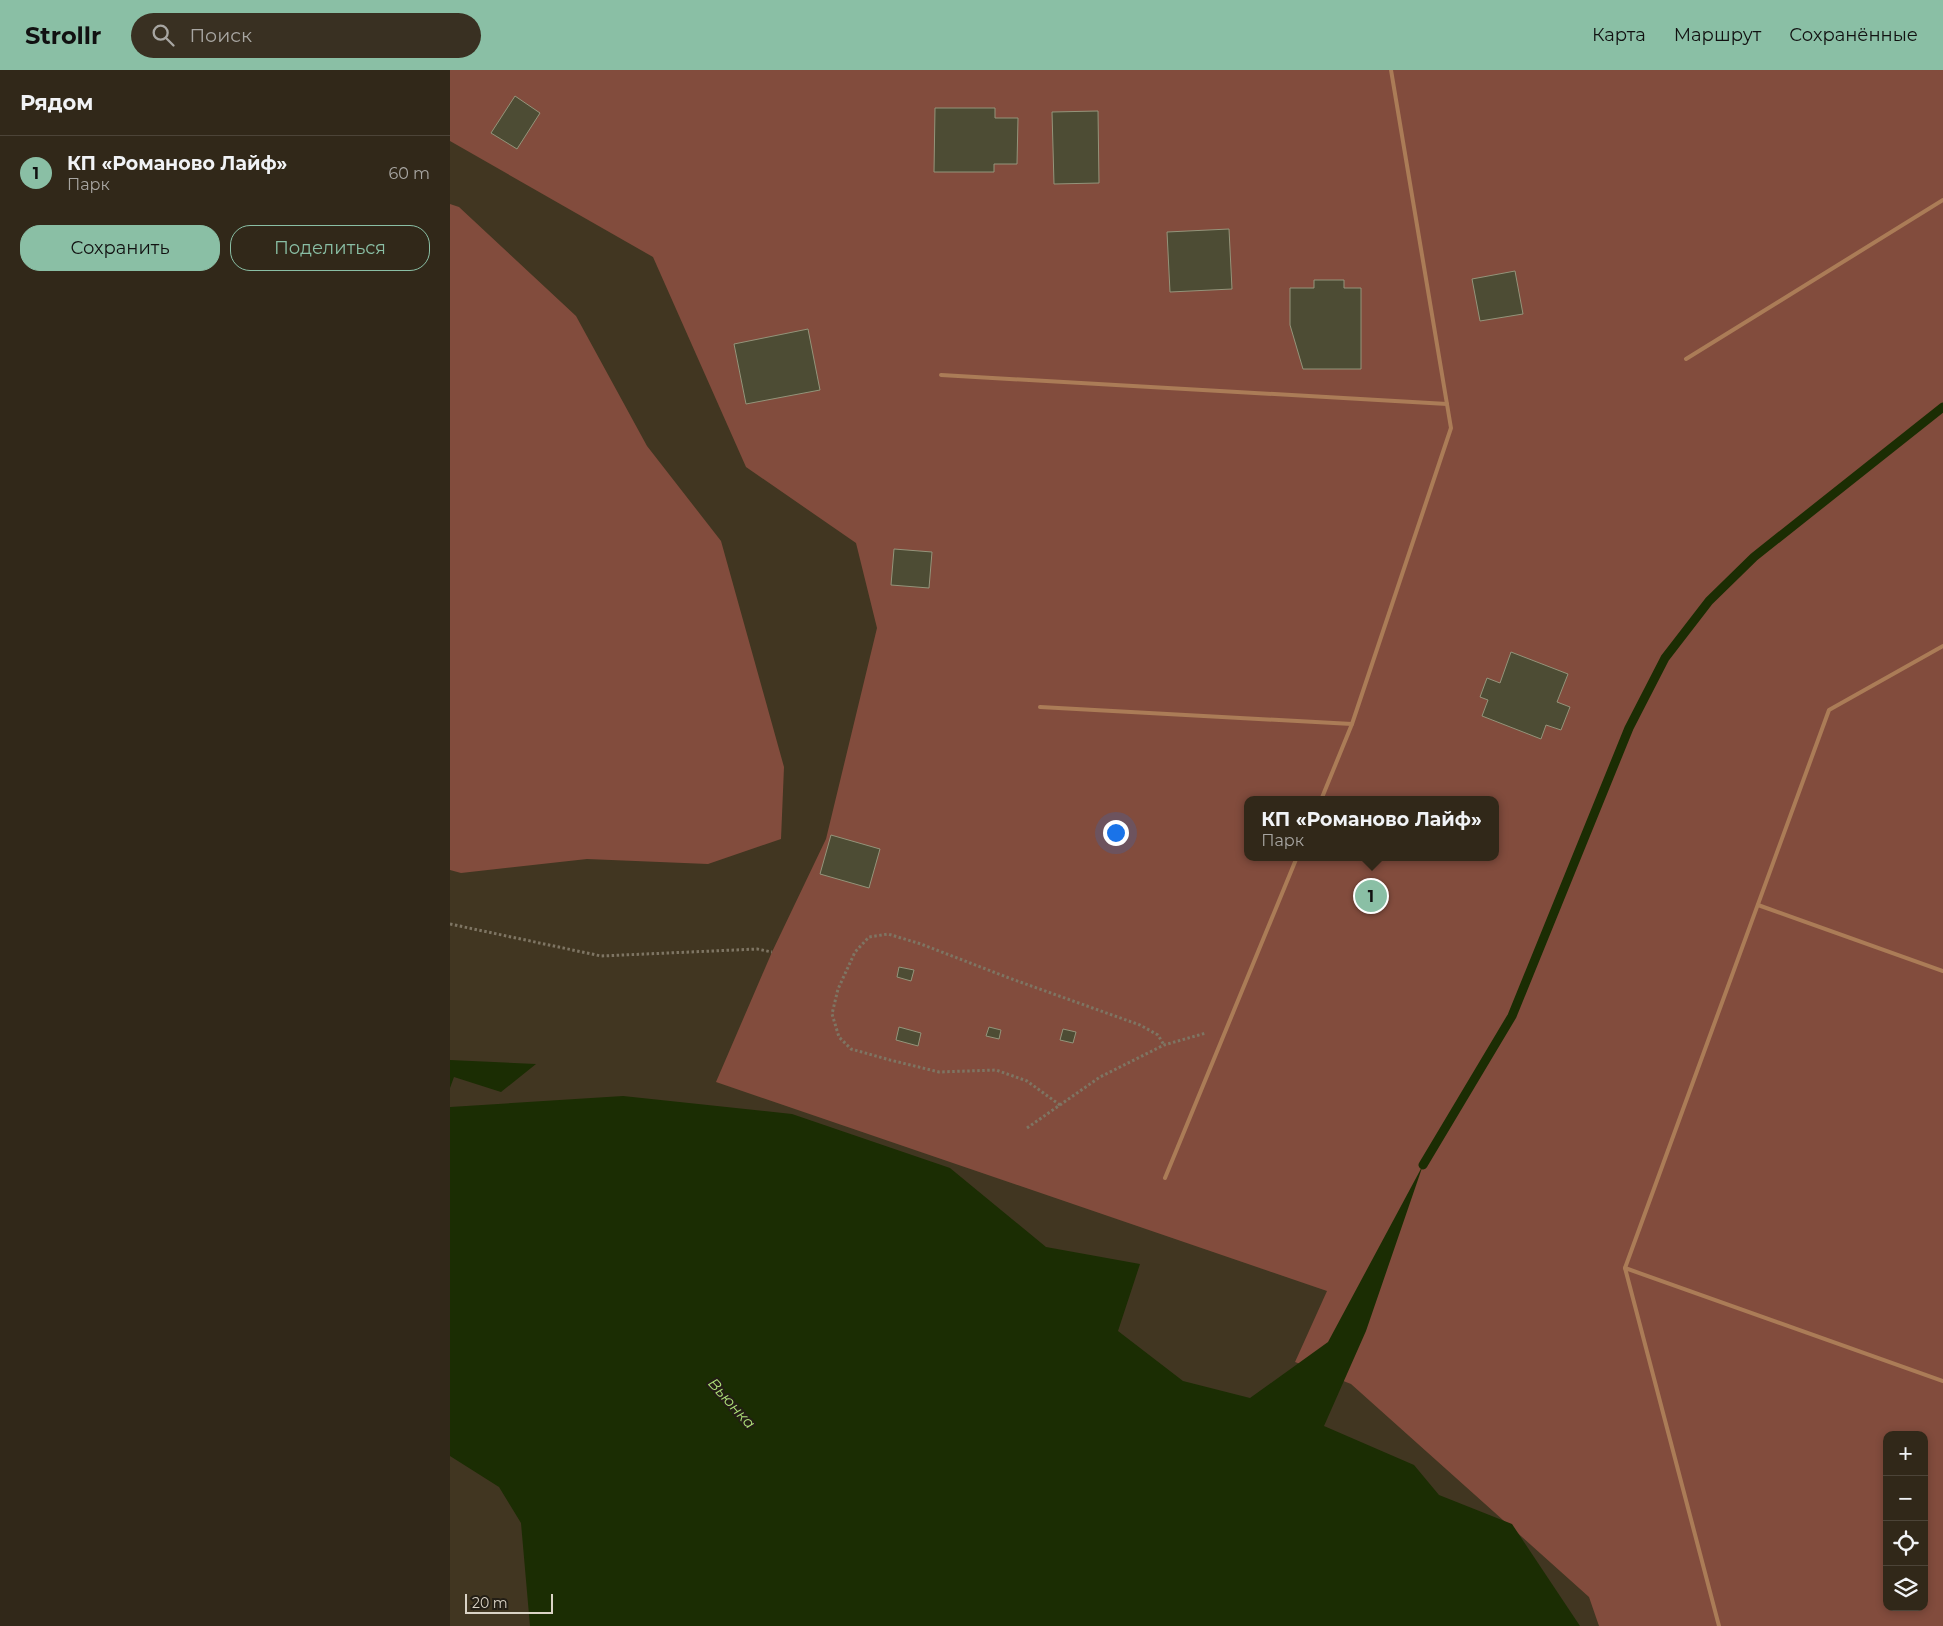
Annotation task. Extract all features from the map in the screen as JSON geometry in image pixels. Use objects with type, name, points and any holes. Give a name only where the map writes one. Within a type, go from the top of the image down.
[{"type":"lane","points":[[1323,796],[1352,724],[1452,428],[1391,70]]},
{"type":"lane","points":[[1686,359],[1943,200]]},
{"type":"lane","points":[[941,376],[1447,404]]},
{"type":"lane","points":[[1719,1626],[1625,1268],[1829,710],[1943,646]]},
{"type":"lane","points":[[1040,706],[1352,724]]},
{"type":"lane","points":[[1165,1178],[1295,861]]},
{"type":"lane","points":[[1758,905],[1943,971]]},
{"type":"lane","points":[[1625,1268],[1943,1381]]},
{"type":"path","points":[[450,924],[601,956],[757,950],[772,952]]},
{"type":"path","points":[[1060,1104],[1027,1081],[996,1070],[939,1072],[851,1049],[839,1037],[832,1014],[838,989],[855,952],[869,937],[888,934],[896,936],[1140,1025],[1158,1035],[1164,1045]]},
{"type":"path","points":[[1027,1128],[1100,1077],[1164,1045],[1208,1033],[1224,1034]]},
{"type":"shaded area","points":[[450,70],[1943,70],[1943,1626],[1599,1626],[1589,1597],[1351,1384],[1295,1362],[1327,1291],[716,1082],[772,952],[826,839],[877,628],[856,543],[746,467],[653,257],[450,141]]},
{"type":"shaded area","points":[[450,204],[459,207],[576,316],[647,446],[721,541],[784,767],[781,839],[708,864],[587,859],[461,873],[450,870]]},
{"type":"water","points":[[450,1060],[536,1064],[501,1092],[454,1077],[450,1088]]},
{"type":"water","name":"Вьюнка","points":[[623,1096],[792,1114],[950,1168],[1046,1247],[1140,1264],[1118,1331],[1183,1381],[1250,1398],[1328,1342],[1423,1165],[1366,1331],[1324,1426],[1414,1465],[1439,1495],[1512,1524],[1580,1626],[530,1626],[521,1523],[499,1487],[450,1456],[450,1107]]},
{"type":"building","points":[[515,96],[540,113],[517,149],[491,133]]},
{"type":"building","points":[[935,108],[995,108],[995,118],[1018,118],[1017,164],[994,164],[994,172],[934,172]]},
{"type":"building","points":[[1098,111],[1099,183],[1054,184],[1052,112]]},
{"type":"building","points":[[1229,229],[1232,289],[1170,292],[1167,232]]},
{"type":"building","points":[[1515,271],[1523,314],[1480,321],[1472,279]]},
{"type":"building","points":[[1314,280],[1344,280],[1344,288],[1361,288],[1361,369],[1303,369],[1290,325],[1290,288],[1314,288]]},
{"type":"building","points":[[808,329],[820,390],[746,404],[734,344]]},
{"type":"building","points":[[894,549],[932,552],[929,588],[891,585]]},
{"type":"building","points":[[1511,652],[1568,674],[1557,702],[1570,707],[1561,730],[1546,725],[1541,739],[1482,716],[1488,700],[1480,697],[1487,678],[1500,683]]},
{"type":"building","points":[[831,835],[880,849],[869,888],[820,874]]},
{"type":"building","points":[[899,967],[914,970],[911,981],[897,977]]},
{"type":"building","points":[[899,1027],[921,1033],[918,1046],[896,1040]]},
{"type":"building","points":[[989,1027],[1001,1030],[999,1039],[986,1036]]},
{"type":"building","points":[[1063,1029],[1076,1032],[1073,1043],[1060,1040]]},
{"type":"waterway","points":[[1423,1165],[1512,1016],[1629,728],[1665,658],[1709,601],[1754,557],[1943,407]]},
{"type":"place","name":"КП «Романово Лайф»","points":[[1371,896]]}]
